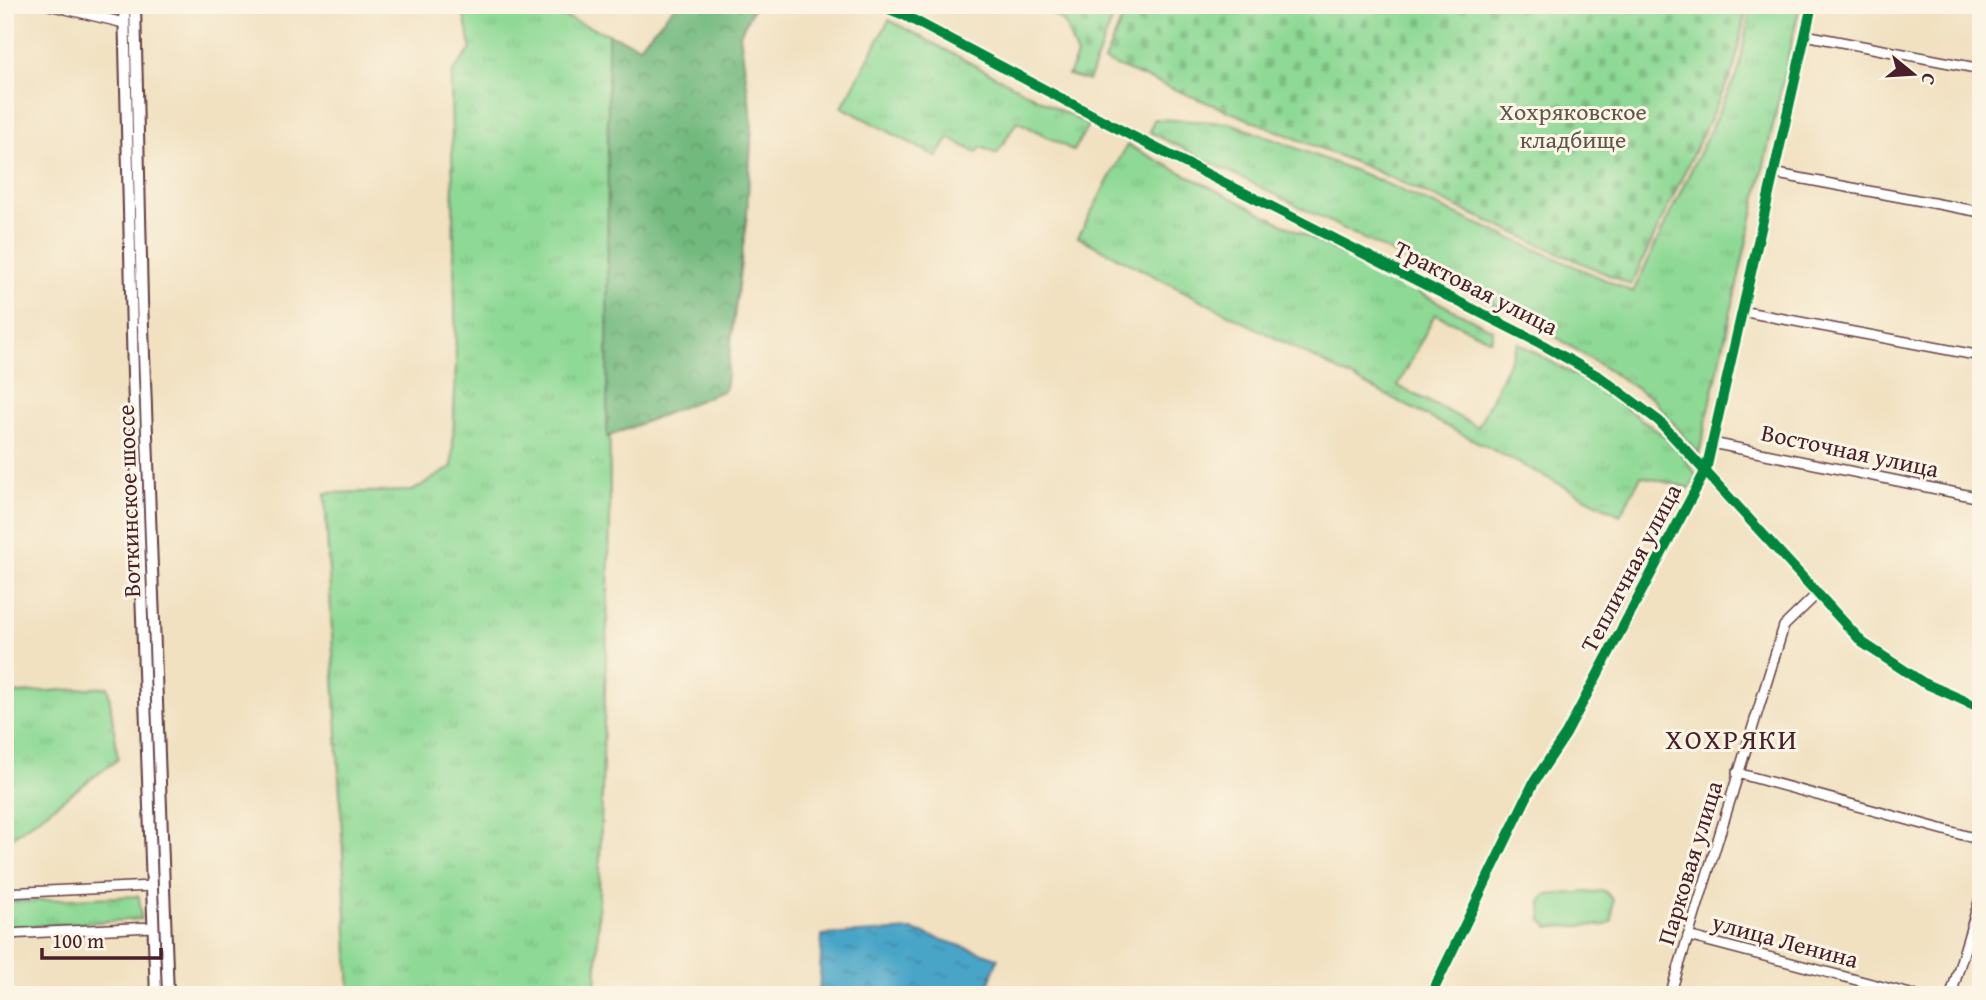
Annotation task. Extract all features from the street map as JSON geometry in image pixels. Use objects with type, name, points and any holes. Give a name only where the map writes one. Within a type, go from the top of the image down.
[{"type":"main road","name":"Воткинское шоссе","points":[[124,5],[156,995]]},
{"type":"main road","name":"Воткинское шоссе","points":[[135,5],[142,301],[169,995]]},
{"type":"street","points":[[49,5],[124,23]]},
{"type":"street","name":"Трактовая улица","points":[[878,5],[904,15],[1101,120],[1547,347],[1600,377],[1659,421],[1863,643],[1922,682],[1981,708]]},
{"type":"street","name":"Тепличная улица","points":[[1431,995],[1534,782],[1579,711],[1706,470],[1812,5]]},
{"type":"street","points":[[1805,35],[1981,69]]},
{"type":"street","points":[[1772,173],[1981,212]]},
{"type":"street","points":[[1741,311],[1981,356]]},
{"type":"street","name":"Восточная улица","points":[[1712,443],[1981,498]]},
{"type":"street","name":"Парковая улица","points":[[1670,995],[1784,626],[1816,594]]},
{"type":"street","points":[[1737,773],[1981,840]]},
{"type":"street","points":[[5,892],[152,886]]},
{"type":"street","points":[[1951,995],[1981,895]]},
{"type":"street","points":[[5,934],[153,927]]},
{"type":"street","name":"улица Ленина","points":[[1688,936],[1914,995]]},
{"type":"green space","points":[[462,5],[534,5],[608,34],[610,521],[596,995],[350,995],[325,493],[412,491],[452,467],[456,364],[451,88],[453,72],[471,49]]},
{"type":"green space","points":[[676,5],[755,5],[740,34],[752,122],[747,214],[725,390],[607,437],[608,34],[639,46]]},
{"type":"green space","points":[[1039,5],[1118,5],[1088,81],[1068,75],[1077,56],[1064,22]]},
{"type":"green space","name":"Хохряковское кладбище","points":[[1128,5],[1747,5],[1734,68],[1631,285],[1369,168],[1104,61]]},
{"type":"green space","points":[[1751,5],[1800,5],[1699,454],[1653,399],[1542,328],[1150,132],[1154,119],[1230,123],[1366,175],[1633,292],[1739,69]]},
{"type":"green space","points":[[889,20],[1088,125],[1074,151],[1017,121],[997,154],[981,147],[977,153],[949,138],[937,157],[842,107]]},
{"type":"green space","points":[[1127,145],[1493,330],[1491,340],[1435,314],[1398,386],[1478,427],[1518,343],[1604,392],[1675,444],[1697,476],[1690,488],[1641,476],[1620,515],[1078,237]]},
{"type":"green space","points":[[108,687],[118,759],[11,838],[5,838],[5,694]]},
{"type":"green space","points":[[1605,891],[1613,900],[1612,921],[1606,925],[1549,927],[1542,920],[1541,902],[1546,895]]},
{"type":"green space","points":[[139,896],[141,919],[5,928],[5,902]]},
{"type":"water","points":[[912,930],[998,958],[985,995],[819,995],[822,935]]},
{"type":"cycle path","points":[[879,5],[904,15],[1132,136],[1536,341],[1600,377],[1659,421],[1863,643],[1922,682],[1981,708]]},
{"type":"cycle path","points":[[1431,995],[1534,782],[1566,734],[1706,470],[1812,5]]},
{"type":"district","name":"ХОХРЯКИ","points":[[1732,739]]}]
